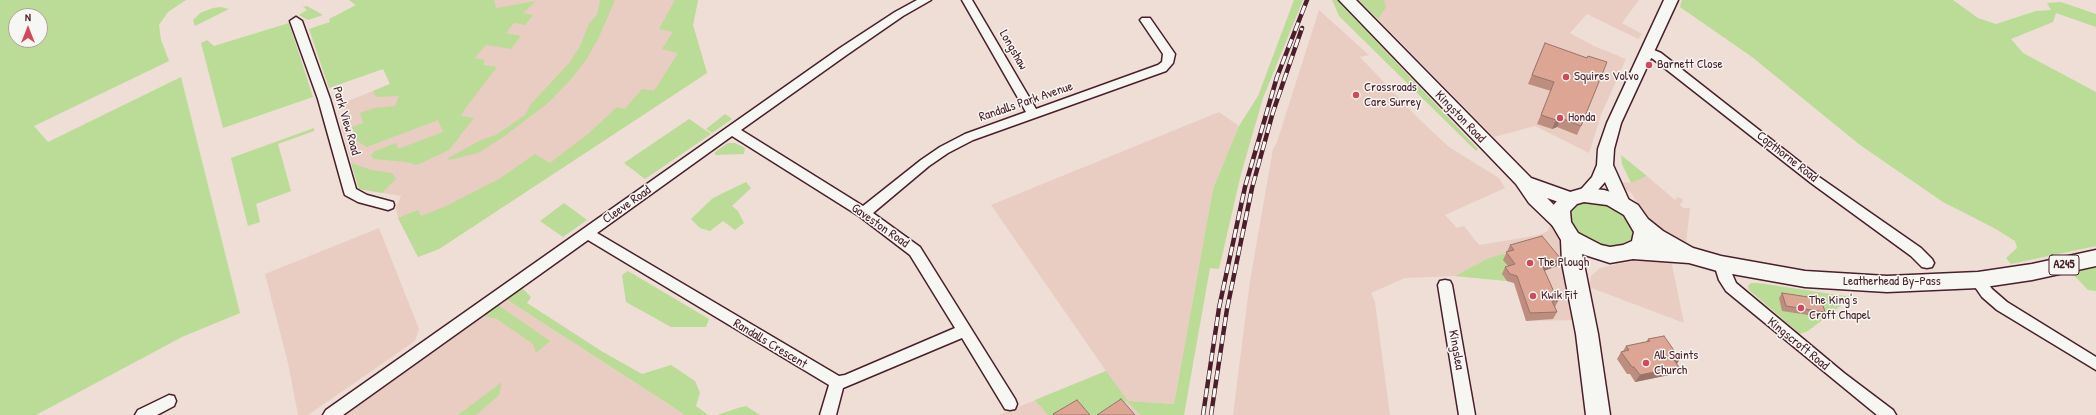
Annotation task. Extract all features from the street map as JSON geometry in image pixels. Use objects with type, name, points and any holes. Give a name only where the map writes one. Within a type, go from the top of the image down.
[{"type":"main road","name":"Kingston Road","points":[[1349,3],[1524,181],[1535,198],[1566,231]]},
{"type":"main road","name":"Kingston Road","points":[[1524,181],[1544,191],[1577,197]]},
{"type":"main road","points":[[1566,231],[1596,252],[1610,255],[1622,254],[1633,251],[1640,246],[1643,239],[1641,224],[1637,217],[1623,205],[1604,196],[1577,197],[1560,209],[1577,279],[1592,361],[1598,415]]},
{"type":"main road","name":"A245","points":[[1641,224],[1656,236],[1689,255]]},
{"type":"main road","name":"A245","points":[[1633,251],[1689,255]]},
{"type":"main road","points":[[1577,279],[1580,270],[1610,255]]},
{"type":"main road","name":"Leatherhead By-Pass","points":[[1689,255],[1722,264],[1804,279],[1852,283],[1916,284],[1978,280],[2032,272],[2096,258]]},
{"type":"street","name":"Cleeve Road","points":[[331,415],[872,32],[926,0]]},
{"type":"street","name":"Longshaw","points":[[967,0],[1033,114]]},
{"type":"street","points":[[1577,197],[1598,180],[1605,165],[1606,149],[1614,123],[1671,0]]},
{"type":"street","name":"Randalls Park Avenue","points":[[864,213],[944,150],[969,137],[1162,68],[1167,63],[1169,54],[1146,20]]},
{"type":"street","name":"Park View Road","points":[[296,21],[324,99],[350,192],[362,199],[388,205]]},
{"type":"street","name":"Copthorne Road","points":[[1647,51],[1658,56],[1809,175],[1916,252],[1927,263]]},
{"type":"street","name":"Gaveston Road","points":[[733,131],[864,213],[915,251],[1010,404]]},
{"type":"street","points":[[1605,165],[1623,205]]},
{"type":"street","name":"Randalls Crescent","points":[[587,233],[837,382]]},
{"type":"street","name":"Kingscroft Road","points":[[1722,264],[1726,280],[1732,287],[1838,377],[1888,415]]},
{"type":"street","points":[[1978,280],[1987,293],[2002,306],[2096,364]]},
{"type":"street","name":"Kingslea","points":[[1445,285],[1467,415]]},
{"type":"street","points":[[828,415],[837,382],[846,382],[964,331]]},
{"type":"street","points":[[143,415],[169,401]]},
{"type":"shaded area","points":[[349,0],[698,0],[693,25],[707,73],[439,249],[418,257],[398,218],[396,208],[401,196],[359,189],[341,127],[346,102],[390,84],[356,5]]},
{"type":"shaded area","points":[[1359,0],[1639,0],[1622,23],[1642,34],[1638,39],[1587,14],[1570,33],[1594,46],[1626,59],[1601,115],[1589,153],[1535,126],[1494,137]]},
{"type":"shaded area","points":[[1319,10],[1369,55],[1360,57],[1419,119],[1449,147],[1499,178],[1505,188],[1445,215],[1457,228],[1464,226],[1479,245],[1539,235],[1548,231],[1550,225],[1562,243],[1575,320],[1526,321],[1514,284],[1507,281],[1455,276],[1405,278],[1371,293],[1375,302],[1390,415],[1233,415],[1250,281],[1273,149],[1277,142]]},
{"type":"shaded area","points":[[1219,112],[1239,126],[1213,189],[1174,404],[1128,401],[1140,415],[999,415],[1106,371],[991,205]]},
{"type":"shaded area","points":[[1647,176],[1675,200],[1677,197],[1683,199],[1682,203],[1679,204],[1683,208],[1690,208],[1686,245],[1665,236],[1648,220],[1631,193],[1623,188],[1620,182],[1631,183]]},
{"type":"shaded area","points":[[379,228],[419,329],[415,341],[308,415],[298,415],[288,363],[265,274]]},
{"type":"shaded area","points":[[1642,259],[1671,260],[1684,323],[1589,287],[1591,276],[1600,268]]},
{"type":"shaded area","points":[[506,299],[663,401],[685,415],[345,415]]},
{"type":"green space","points":[[0,0],[186,0],[168,12],[159,25],[161,40],[169,61],[34,126],[48,142],[181,77],[240,313],[182,337],[36,415],[0,415]]},
{"type":"green space","points":[[349,0],[494,0],[496,8],[536,1],[523,13],[533,15],[525,25],[514,23],[506,33],[521,36],[511,49],[486,45],[475,58],[485,60],[483,65],[497,67],[461,116],[474,118],[449,150],[417,165],[406,162],[374,159],[371,155],[375,151],[396,143],[398,149],[443,132],[438,120],[367,147],[357,141],[352,127],[363,123],[360,113],[374,108],[395,106],[399,96],[376,97],[373,91],[390,84],[383,69],[329,88],[309,29],[330,22],[329,19],[356,5]]},
{"type":"green space","points":[[600,0],[615,0],[598,39],[586,60],[571,79],[548,103],[502,138],[478,153],[449,160],[448,158],[481,140],[496,135],[525,115],[531,104],[570,62],[580,46],[589,24],[597,15]]},
{"type":"green space","points":[[675,0],[698,0],[693,25],[707,73],[439,249],[418,257],[398,218],[418,210],[421,216],[444,207],[499,179],[535,154],[550,163],[588,134],[617,107],[625,109],[642,89],[654,91],[678,53],[662,49],[673,32],[659,29]]},
{"type":"green space","points":[[1294,0],[1303,0],[1263,98],[1241,174],[1219,269],[1210,268],[1184,415],[1140,415],[1127,401],[1107,415],[1048,415],[1035,400],[1106,371],[1128,401],[1174,404],[1213,189],[1239,126],[1258,96]]},
{"type":"green space","points":[[1332,0],[1337,0],[1478,149],[1476,151],[1339,16]]},
{"type":"green space","points":[[1359,0],[1384,0],[1386,7],[1378,19]]},
{"type":"green space","points":[[1682,0],[1953,0],[1978,18],[1996,24],[2036,11],[2051,10],[2047,3],[2061,2],[2096,14],[2096,27],[2056,13],[2053,22],[2011,39],[2023,53],[2096,92],[2096,246],[2011,264],[2006,258],[2017,248],[2015,241],[1994,228],[1943,202],[1860,145],[1752,57],[1680,7]]},
{"type":"green space","points":[[307,6],[323,15],[308,20],[299,15],[307,10],[303,7]]},
{"type":"green space","points":[[221,7],[229,9],[195,26],[193,20],[200,13],[213,8]]},
{"type":"green space","points":[[289,23],[313,97],[223,128],[201,43],[207,40],[214,46]]},
{"type":"green space","points":[[725,114],[732,119],[712,133],[706,129]]},
{"type":"green space","points":[[689,119],[711,134],[645,179],[624,163]]},
{"type":"green space","points":[[314,128],[314,131],[278,144],[291,191],[256,204],[260,222],[248,226],[231,158]]},
{"type":"green space","points":[[728,143],[735,143],[745,148],[744,154],[715,155],[715,152]]},
{"type":"green space","points":[[1621,155],[1647,176],[1631,183],[1622,164]]},
{"type":"green space","points":[[351,163],[372,170],[392,173],[396,179],[382,193],[359,189]]},
{"type":"green space","points":[[746,182],[751,188],[732,206],[738,211],[744,223],[735,230],[723,221],[710,231],[700,228],[691,219],[713,198]]},
{"type":"green space","points":[[1587,201],[1603,202],[1626,214],[1636,232],[1632,242],[1627,246],[1606,249],[1572,230],[1568,213],[1575,205]]},
{"type":"green space","points":[[564,203],[587,220],[563,237],[540,221]]},
{"type":"green space","points":[[1507,253],[1512,271],[1502,274],[1507,281],[1455,276],[1489,258]]},
{"type":"green space","points":[[2096,267],[2096,291],[2088,290],[2071,272]]},
{"type":"green space","points":[[628,271],[709,319],[706,327],[671,327],[626,302],[622,275]]},
{"type":"green space","points":[[1751,283],[1852,297],[1808,331],[1800,334],[1749,290],[1748,286]]},
{"type":"green space","points":[[522,288],[531,297],[527,303],[603,352],[642,374],[671,365],[695,381],[700,393],[696,406],[708,415],[685,415],[506,299]]},
{"type":"green space","points":[[498,305],[550,341],[536,353],[533,344],[497,319],[484,316]]},
{"type":"green space","points":[[502,382],[499,395],[476,415],[458,415]]},
{"type":"green space","points":[[746,406],[760,415],[717,415],[738,408]]},
{"type":"building","points":[[1545,43],[1587,58],[1588,56],[1607,62],[1581,126],[1561,118],[1556,120],[1541,115],[1554,82],[1532,75]]},
{"type":"building","points":[[1542,236],[1561,259],[1542,265],[1558,301],[1552,301],[1557,312],[1530,313],[1517,276],[1510,274],[1505,267],[1515,264],[1506,252],[1514,250],[1510,245]]},
{"type":"building","points":[[1782,293],[1821,299],[1825,312],[1786,306]]},
{"type":"building","name":"All Saints Church","points":[[1664,336],[1680,359],[1674,360],[1679,367],[1640,375],[1621,352],[1629,350],[1626,346],[1650,341],[1648,339]]},
{"type":"building","points":[[1121,399],[1135,415],[1097,415]]},
{"type":"building","points":[[1077,400],[1090,415],[1053,414]]},
{"type":"railway","points":[[1203,415],[1219,308],[1245,187],[1277,77],[1307,0]]},
{"type":"railway","points":[[1211,415],[1227,309],[1252,188],[1273,112],[1302,28]]},
{"type":"place","name":"Barnett Close","points":[[1649,65]]},
{"type":"place","name":"Squires Volvo","points":[[1566,77]]},
{"type":"place","name":"Crossroads Care Surrey","points":[[1356,95]]},
{"type":"place","name":"Honda","points":[[1560,118]]},
{"type":"place","name":"The Plough","points":[[1530,263]]},
{"type":"place","name":"Kwik Fit","points":[[1533,296]]},
{"type":"place","name":"The King's Croft Chapel","points":[[1801,308]]},
{"type":"place","name":"All Saints Church","points":[[1646,363]]}]
